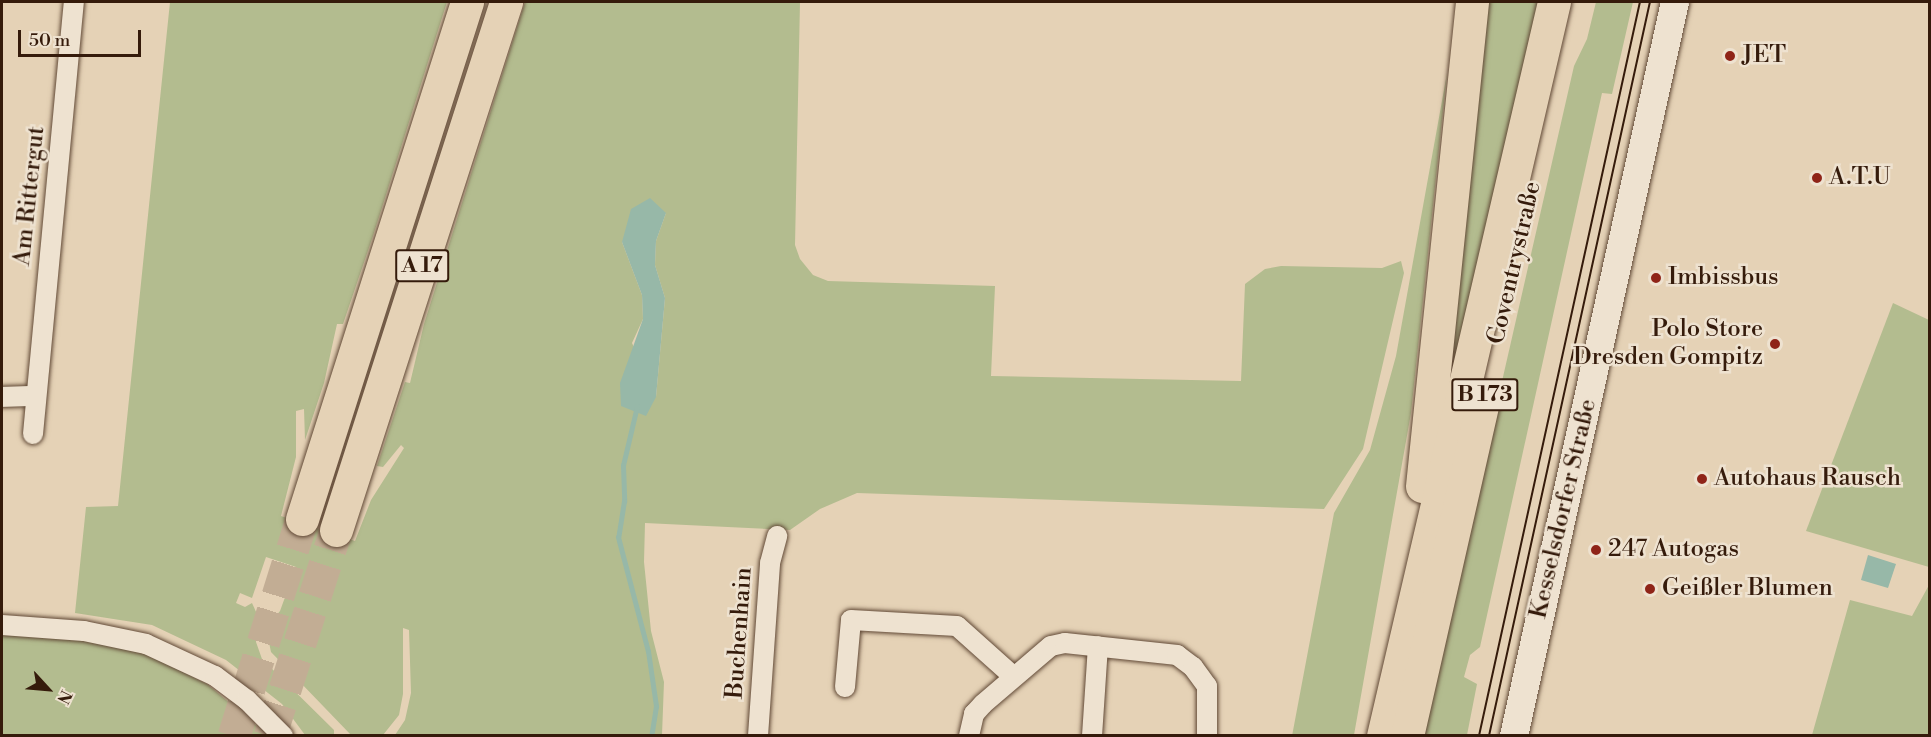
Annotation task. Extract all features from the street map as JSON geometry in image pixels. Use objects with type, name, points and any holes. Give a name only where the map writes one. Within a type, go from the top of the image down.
[{"type":"highway","name":"A 17","points":[[302,519],[467,2]]},
{"type":"highway","name":"A 17","points":[[336,530],[506,2]]},
{"type":"highway","points":[[1414,592],[1472,2]]},
{"type":"highway","name":"B 173","points":[[1383,735],[1414,592],[1554,2]]},
{"type":"highway","name":"Coventrystraße","points":[[1407,735],[1575,2]]},
{"type":"street","name":"Am Rittergut","points":[[33,434],[75,2]]},
{"type":"street","name":"Kesselsdorfer Straße","points":[[1514,735],[1675,2]]},
{"type":"street","points":[[2,398],[35,396]]},
{"type":"street","name":"Buchenhain","points":[[758,735],[770,563],[777,536]]},
{"type":"street","points":[[845,687],[851,620],[957,626],[1013,676]]},
{"type":"street","points":[[2,625],[84,631],[146,644],[215,676],[247,700],[283,735]]},
{"type":"street","points":[[969,735],[974,714],[1013,676],[1051,646],[1098,646],[1167,652],[1193,667],[1207,686],[1207,735]]},
{"type":"street","points":[[1092,735],[1098,646]]},
{"type":"shaded area","points":[[170,2],[447,2],[343,324],[337,324],[324,383],[305,440],[304,409],[296,411],[296,457],[281,516],[355,541],[371,500],[404,448],[401,445],[383,467],[377,466],[405,382],[410,383],[424,324],[525,2],[800,2],[795,245],[800,259],[813,275],[828,281],[995,286],[991,376],[1241,381],[1245,284],[1265,269],[1281,266],[1382,268],[1401,261],[1404,273],[1363,449],[1324,509],[857,493],[820,509],[790,530],[645,523],[644,562],[651,631],[664,682],[662,735],[395,735],[405,720],[411,693],[409,630],[403,628],[403,694],[399,715],[383,735],[351,735],[271,652],[266,628],[280,611],[296,567],[266,557],[252,598],[240,593],[236,603],[245,607],[252,603],[257,614],[256,642],[262,659],[334,730],[334,735],[305,735],[282,704],[226,660],[152,625],[75,613],[86,507],[118,506]],"holes":[[[666,213],[656,241],[655,265],[665,298],[656,397],[632,343],[643,319],[642,295],[622,242]]]},
{"type":"shaded area","points":[[1479,2],[1542,2],[1448,415],[1443,355]]},
{"type":"shaded area","points":[[1596,2],[1633,2],[1612,94],[1602,93],[1480,647],[1470,655],[1464,677],[1477,684],[1467,735],[1421,736],[1574,66],[1587,39]]},
{"type":"shaded area","points":[[1447,73],[1411,413],[1354,735],[1292,736],[1334,513],[1370,450],[1396,356]]},
{"type":"shaded area","points":[[650,198],[666,213],[656,241],[655,265],[665,298],[656,397],[646,416],[621,406],[620,383],[643,319],[642,295],[622,242],[631,209]]},
{"type":"shaded area","points":[[1893,303],[1929,320],[1929,567],[1806,531]]},
{"type":"shaded area","points":[[1868,555],[1896,564],[1888,588],[1861,580]]},
{"type":"shaded area","points":[[1929,585],[1929,735],[1812,735],[1850,600],[1912,616]]},
{"type":"shaded area","points":[[2,635],[101,642],[142,652],[207,684],[268,735],[2,735]]},
{"type":"waterway","points":[[637,406],[623,465],[624,501],[618,537],[648,651],[656,706],[651,736]]},
{"type":"tunnel","points":[[234,736],[302,519]]},
{"type":"tunnel","points":[[270,736],[336,530]]},
{"type":"tram line","points":[[1479,736],[1640,2]]},
{"type":"tram line","points":[[1489,736],[1650,2]]},
{"type":"place","name":"JET","points":[[1730,56]]},
{"type":"place","name":"A.T.U","points":[[1817,178]]},
{"type":"place","name":"Imbissbus","points":[[1656,278]]},
{"type":"place","name":"Polo Store Dresden Gompitz","points":[[1775,344]]},
{"type":"place","name":"Autohaus Rausch","points":[[1702,479]]},
{"type":"place","name":"247 Autogas","points":[[1596,550]]},
{"type":"place","name":"Geißler Blumen","points":[[1650,589]]}]
